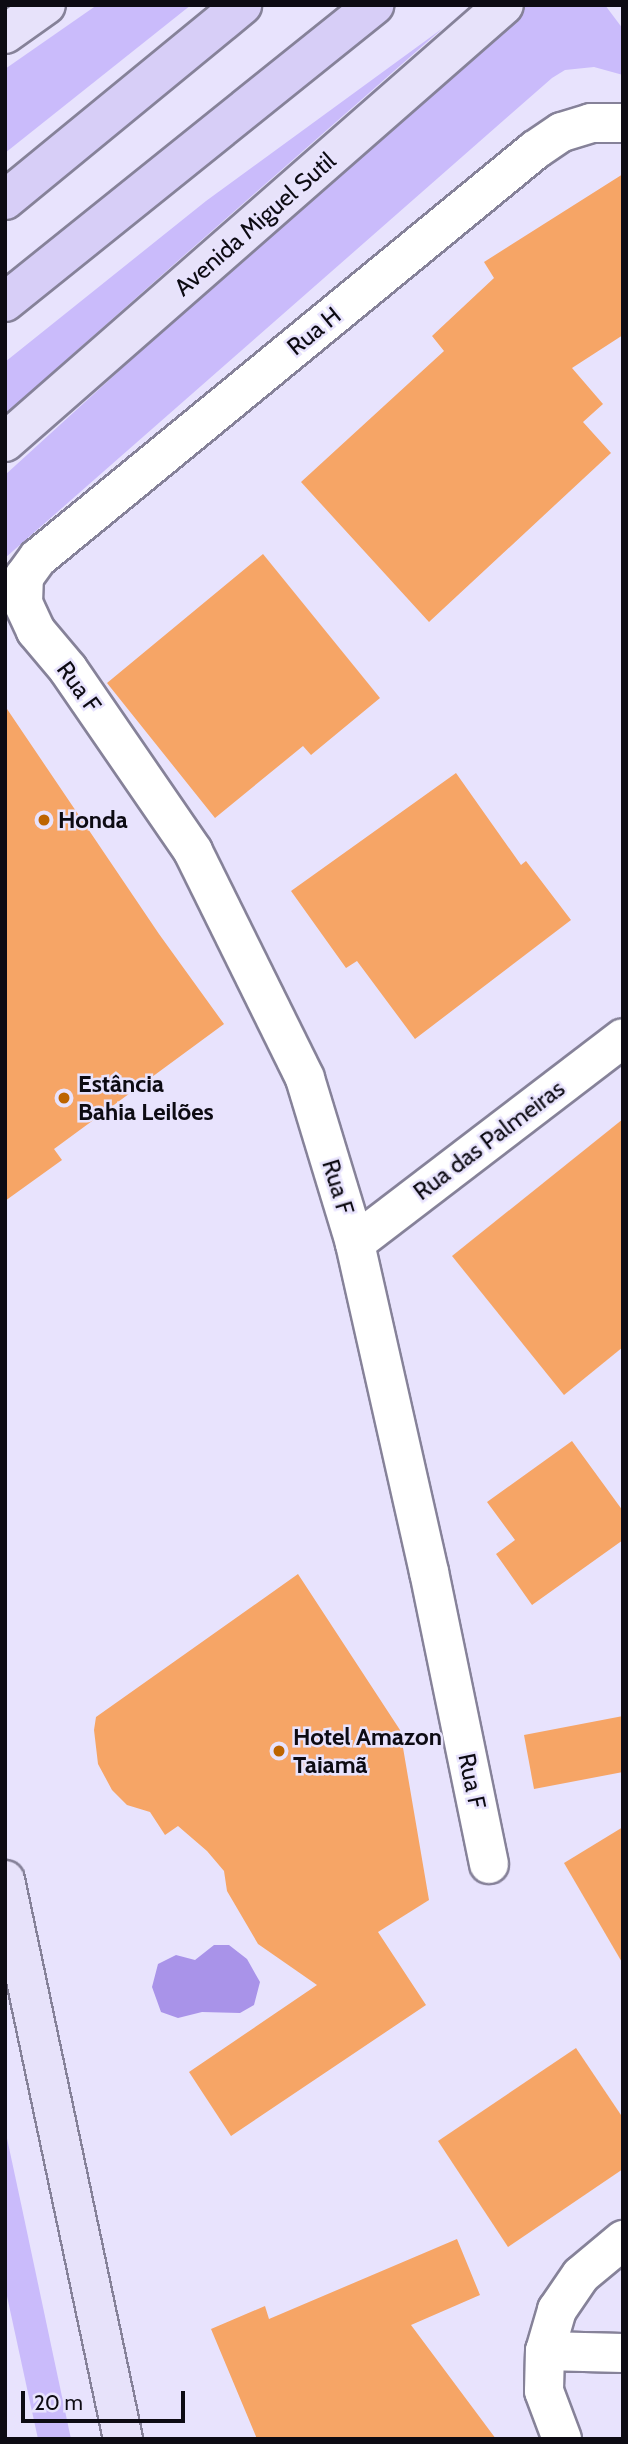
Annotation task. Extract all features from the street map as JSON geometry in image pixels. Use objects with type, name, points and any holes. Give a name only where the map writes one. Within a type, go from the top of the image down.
[{"type":"highway","points":[[5,200],[242,5]]},
{"type":"highway","points":[[5,302],[374,5]]},
{"type":"main road","points":[[5,34],[46,5]]},
{"type":"main road","name":"Avenida Miguel Sutil","points":[[5,442],[504,5]]},
{"type":"main road","points":[[5,1880],[123,2439]]},
{"type":"street","name":"Rua H","points":[[24,577],[38,558],[535,149],[562,132],[591,123],[623,123]]},
{"type":"street","name":"Rua F","points":[[24,577],[23,603],[36,631],[68,669],[193,851],[304,1078],[355,1243],[489,1864]]},
{"type":"street","name":"Rua das Palmeiras","points":[[355,1243],[621,1043]]},
{"type":"street","points":[[562,2439],[544,2391],[545,2351],[557,2310],[581,2275],[623,2240]]},
{"type":"street","points":[[545,2351],[623,2353]]},
{"type":"shaded area","points":[[97,5],[191,5],[5,153],[5,69]]},
{"type":"shaded area","points":[[520,5],[605,5],[623,29],[623,75],[594,67],[565,70],[552,78],[5,558],[5,475]]},
{"type":"shaded area","points":[[443,28],[5,414],[5,362],[206,201]]},
{"type":"shaded area","points":[[214,1945],[229,1945],[247,1959],[260,1982],[254,2005],[240,2013],[202,2012],[178,2018],[161,2012],[152,1987],[158,1964],[176,1955],[195,1960]]},
{"type":"shaded area","points":[[5,2129],[71,2439],[38,2439],[5,2287]]},
{"type":"building","points":[[623,174],[623,335],[572,368],[603,404],[583,422],[611,453],[429,622],[301,482],[444,351],[432,336],[494,278],[484,262]]},
{"type":"building","points":[[263,554],[380,698],[311,755],[303,746],[215,818],[107,683]]},
{"type":"building","points":[[5,706],[159,934],[224,1024],[54,1149],[62,1160],[5,1201]]},
{"type":"building","points":[[456,773],[521,865],[526,861],[571,920],[415,1039],[357,961],[346,968],[291,891]]},
{"type":"building","points":[[623,1119],[623,1347],[564,1395],[452,1256]]},
{"type":"building","points":[[572,1441],[623,1511],[623,1540],[532,1605],[496,1554],[515,1540],[487,1502]]},
{"type":"building","points":[[298,1574],[400,1730],[429,1900],[378,1932],[426,2005],[231,2136],[189,2072],[317,1985],[258,1944],[227,1891],[224,1871],[207,1851],[178,1826],[165,1835],[150,1812],[127,1805],[112,1790],[98,1764],[94,1730],[96,1717]]},
{"type":"building","points":[[623,1716],[623,1772],[534,1789],[524,1735]]},
{"type":"building","points":[[623,1827],[623,1964],[564,1863]]},
{"type":"building","points":[[576,2048],[623,2118],[623,2169],[508,2247],[438,2141]]},
{"type":"building","points":[[457,2239],[480,2295],[411,2325],[496,2439],[257,2439],[211,2329],[265,2306],[269,2319]]},
{"type":"place","name":"Honda","points":[[44,820]]},
{"type":"place","name":"Estância Bahia Leilões","points":[[64,1098]]},
{"type":"place","name":"Hotel Amazon Taiamã","points":[[279,1751]]}]
